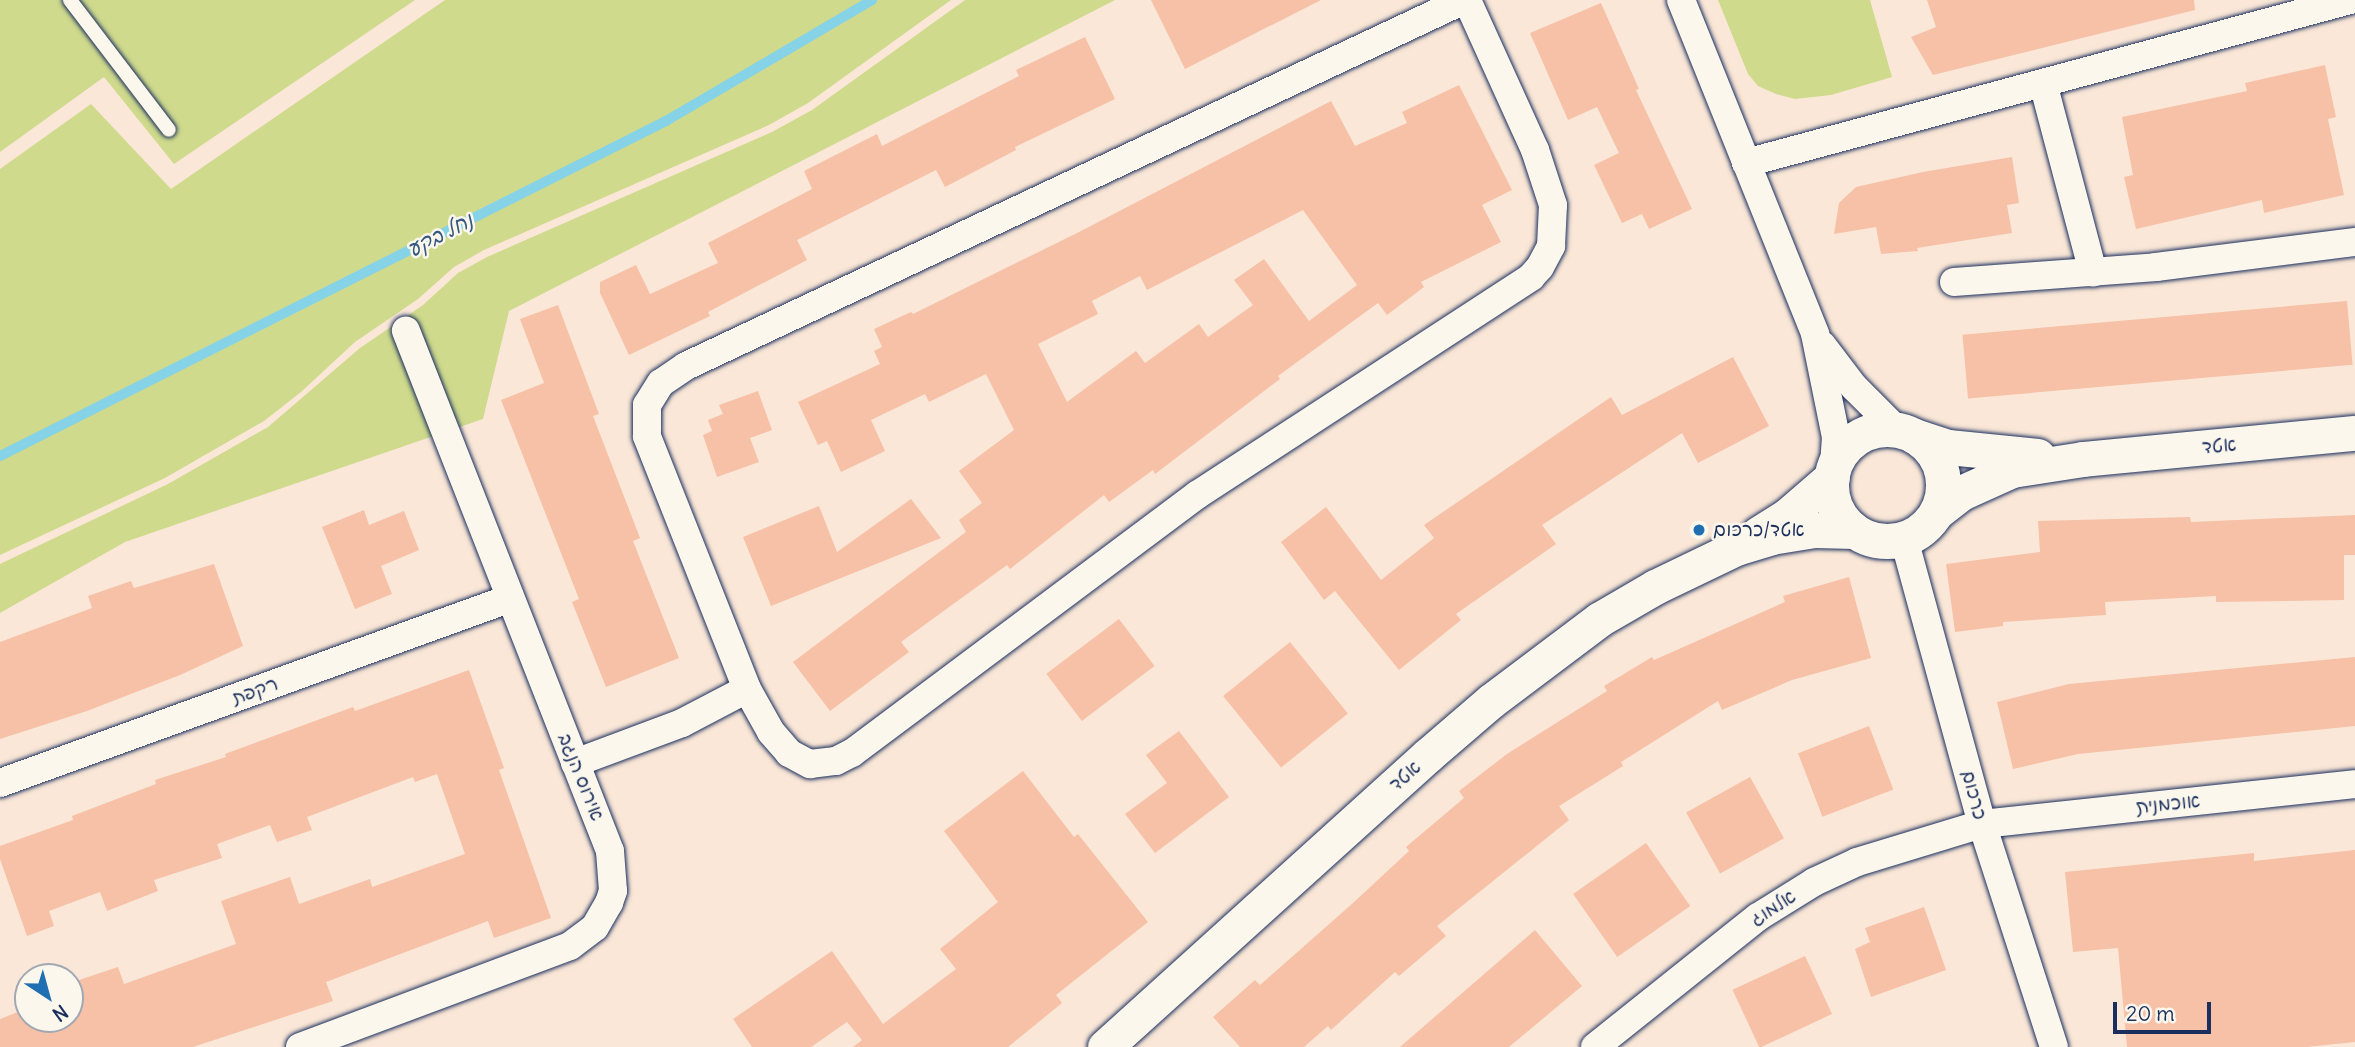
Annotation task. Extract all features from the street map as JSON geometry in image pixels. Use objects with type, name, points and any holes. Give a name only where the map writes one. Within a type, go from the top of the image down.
[{"type":"street","points":[[1466,0],[1535,150],[1551,197],[1555,220],[1551,246],[1547,257],[1531,276],[1198,495],[852,753],[822,765],[798,760],[771,732],[747,689],[647,436],[647,405],[661,383],[686,366],[1466,0]]},
{"type":"street","points":[[1681,0],[1815,334],[1836,437],[1832,494],[1837,511],[1855,531],[1878,541],[1904,539],[1927,525],[1938,511],[1944,485],[1941,468],[1927,445],[1905,433],[1854,387],[1815,334]]},
{"type":"street","points":[[1746,163],[2043,83],[2293,8],[2350,0]]},
{"type":"street","points":[[2043,83],[2093,272]]},
{"type":"street","points":[[1954,282],[2093,272],[2355,242]]},
{"type":"street","name":"אירוס הנגב","points":[[300,1047],[552,955],[595,927],[609,903],[613,864],[407,331]]},
{"type":"street","points":[[1833,472],[1848,446],[1862,436],[1879,430],[1905,433]]},
{"type":"street","name":"אטד","points":[[1905,433],[1948,447],[1977,452],[2083,459]]},
{"type":"street","name":"אטד","points":[[1938,511],[1961,493],[2012,470],[2083,459],[2355,433]]},
{"type":"street","name":"אטד","points":[[1105,1047],[1491,701],[1600,619],[1655,587],[1736,548],[1787,515],[1833,472]]},
{"type":"street","name":"אטד","points":[[1736,548],[1772,537],[1803,532],[1855,531]]},
{"type":"street","name":"כרכום","points":[[1904,539],[1982,824],[2054,1047]]},
{"type":"street","name":"רקפת","points":[[0,783],[511,598]]},
{"type":"street","points":[[575,763],[682,723],[747,689]]},
{"type":"street","name":"אוכמנית","points":[[1982,824],[2355,784]]},
{"type":"street","name":"אלמוג","points":[[1595,1047],[1728,939],[1814,882],[1857,862],[1982,824]]},
{"type":"lane","points":[[70,0],[169,130]]},
{"type":"green space","points":[[0,0],[415,0],[174,164],[104,77],[0,152]]},
{"type":"green space","points":[[445,0],[951,0],[808,103],[769,125],[484,250],[454,267],[418,299],[355,342],[301,392],[264,421],[165,478],[0,555],[0,169],[91,104],[171,189]]},
{"type":"green space","points":[[965,0],[1115,0],[509,311],[483,419],[125,542],[0,613],[0,564],[168,484],[268,427],[360,348],[423,305],[458,273],[487,257],[772,132],[812,110]]},
{"type":"green space","points":[[1718,0],[1870,0],[1892,77],[1831,95],[1795,99],[1776,94],[1758,86],[1748,74]]},
{"type":"building","points":[[1151,0],[1321,0],[1185,69]]},
{"type":"building","points":[[1927,0],[2194,0],[2195,10],[1933,75],[1911,37],[1936,27]]},
{"type":"building","points":[[1601,3],[1639,89],[1636,90],[1692,209],[1649,229],[1642,214],[1622,223],[1594,165],[1619,153],[1597,107],[1568,120],[1530,33]]},
{"type":"building","points":[[1085,37],[1115,99],[1015,147],[1016,150],[945,187],[936,170],[797,240],[807,260],[708,312],[710,316],[629,355],[600,293],[600,282],[636,265],[650,294],[718,263],[708,243],[812,189],[804,171],[877,134],[882,146],[1019,76],[1016,70]]},
{"type":"building","points":[[2325,65],[2336,117],[2328,119],[2344,195],[2264,213],[2262,200],[2136,229],[2124,177],[2133,175],[2122,117],[2247,91],[2245,83]]},
{"type":"building","points":[[1459,85],[1512,190],[1482,205],[1501,242],[1421,282],[1424,287],[1387,315],[1378,303],[1278,376],[1280,379],[1155,474],[1153,470],[1109,502],[1104,495],[1010,569],[1007,565],[901,642],[909,652],[830,711],[793,662],[966,532],[959,520],[982,503],[959,471],[1014,430],[986,374],[929,402],[925,394],[871,420],[885,451],[841,472],[827,441],[818,445],[798,402],[880,364],[874,351],[882,347],[874,329],[911,312],[913,314],[1081,231],[1331,101],[1355,146],[1407,123],[1402,112]],"holes":[[[1303,210],[1357,285],[1309,321],[1264,259],[1234,280],[1253,305],[1208,337],[1199,324],[1145,363],[1136,351],[1067,402],[1038,344],[1098,314],[1092,301],[1140,276],[1147,290]]]},
{"type":"building","points":[[2012,157],[2019,203],[2007,205],[2012,233],[1917,248],[1918,251],[1881,254],[1876,227],[1834,234],[1839,203],[1856,187]]},
{"type":"building","points":[[2347,301],[2353,365],[1968,398],[1962,335]]},
{"type":"building","points":[[558,305],[599,414],[593,416],[640,538],[633,541],[679,658],[606,687],[572,602],[579,599],[501,400],[544,383],[520,319]]},
{"type":"building","points":[[1733,357],[1769,426],[1698,463],[1682,433],[1542,525],[1556,544],[1456,614],[1461,620],[1399,670],[1335,591],[1324,600],[1281,542],[1326,507],[1381,580],[1434,538],[1424,525],[1611,397],[1622,415]]},
{"type":"building","points":[[758,391],[772,430],[750,438],[759,462],[717,477],[703,435],[712,431],[708,420],[723,414],[719,405]]},
{"type":"building","points":[[911,499],[941,538],[771,606],[743,537],[819,506],[837,552]]},
{"type":"building","points":[[364,510],[369,525],[404,511],[419,550],[381,566],[392,594],[355,609],[322,527]]},
{"type":"building","points":[[2355,515],[2355,555],[2344,555],[2344,600],[2216,602],[2216,596],[2105,602],[2106,615],[2003,622],[2003,626],[1955,632],[1946,564],[2040,552],[2038,521],[2190,517],[2191,522]]},
{"type":"building","points":[[214,564],[243,646],[180,675],[87,711],[0,739],[0,642],[92,608],[88,596],[131,581],[134,588]]},
{"type":"building","points":[[1849,577],[1871,658],[1792,680],[1722,710],[1718,701],[1621,762],[1623,766],[1559,806],[1569,820],[1437,926],[1446,936],[1399,976],[1395,972],[1331,1030],[1328,1026],[1304,1047],[1240,1047],[1213,1017],[1255,980],[1260,985],[1353,903],[1409,851],[1406,847],[1464,798],[1459,791],[1507,754],[1607,691],[1604,686],[1652,657],[1654,660],[1785,602],[1783,596]]},
{"type":"building","points":[[1119,619],[1155,666],[1082,721],[1046,674]]},
{"type":"building","points":[[1290,642],[1348,713],[1281,768],[1223,696]]},
{"type":"building","points":[[2355,657],[2355,726],[2078,754],[2013,769],[1997,702],[2069,684]]},
{"type":"building","points":[[469,670],[504,768],[499,770],[551,918],[494,938],[488,921],[326,982],[333,1001],[193,1047],[0,1047],[0,1019],[14,1014],[14,1033],[84,1033],[84,978],[118,967],[124,984],[236,944],[221,901],[290,877],[299,904],[370,879],[372,887],[465,854],[437,774],[415,782],[413,777],[307,817],[312,830],[277,842],[270,825],[217,844],[222,858],[154,880],[158,891],[107,911],[100,892],[49,911],[54,926],[27,936],[0,859],[0,846],[73,820],[72,816],[156,784],[155,780],[226,757],[225,754],[353,707],[355,711]]},
{"type":"building","points":[[1869,726],[1893,789],[1822,817],[1798,753]]},
{"type":"building","points":[[1179,731],[1229,797],[1155,853],[1125,814],[1167,783],[1146,755]]},
{"type":"building","points":[[1023,771],[1074,837],[1078,834],[1148,922],[1056,995],[1062,1003],[1008,1047],[853,1047],[862,1040],[847,1022],[811,1047],[752,1047],[733,1019],[832,951],[883,1024],[956,969],[940,949],[998,902],[944,831]]},
{"type":"building","points":[[1750,777],[1784,838],[1720,874],[1686,812]]},
{"type":"building","points":[[1646,843],[1690,906],[1617,957],[1573,894]]},
{"type":"building","points":[[2355,850],[2355,1042],[2306,1047],[2127,1047],[2118,948],[2073,952],[2065,872],[2254,853],[2254,861]]},
{"type":"building","points":[[1924,907],[1946,970],[1871,997],[1855,949],[1870,942],[1865,928]]},
{"type":"building","points":[[1535,930],[1582,986],[1509,1047],[1400,1047]]},
{"type":"building","points":[[1805,956],[1832,1014],[1759,1047],[1732,990]]},
{"type":"waterway","name":"נחל בקע","points":[[0,456],[666,121],[872,0]]},
{"type":"place","name":"אטד/כרכום","points":[[1699,530]]}]
